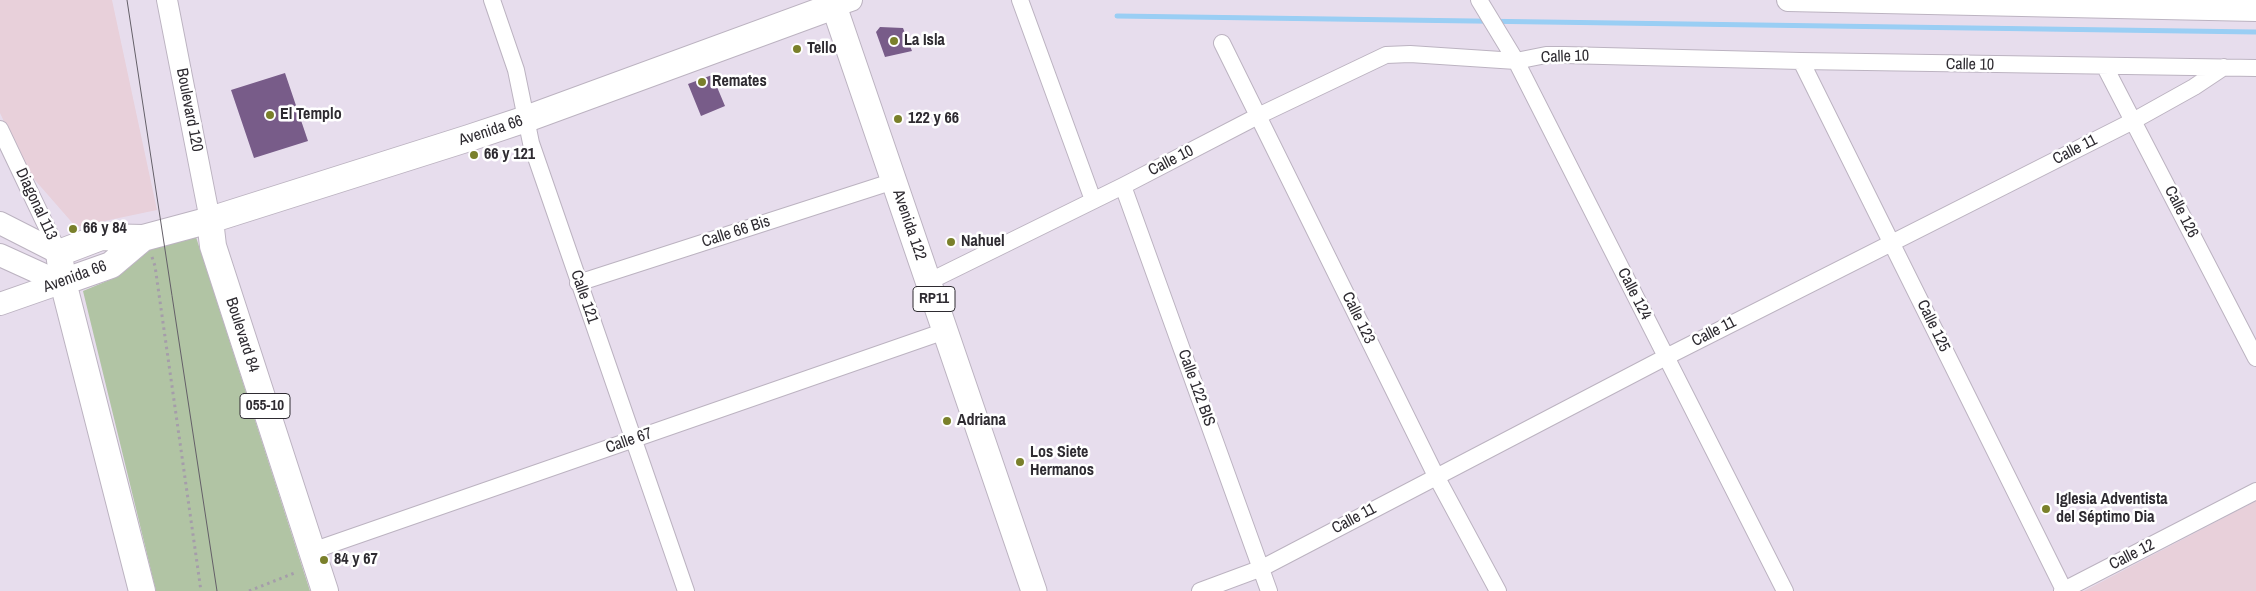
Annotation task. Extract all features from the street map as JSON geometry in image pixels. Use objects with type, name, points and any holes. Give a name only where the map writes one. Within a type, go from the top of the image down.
[{"type":"highway","name":"Avenida 66","points":[[59,253],[101,237],[143,238],[210,220],[526,119],[839,2]]},
{"type":"highway","name":"Boulevard 84","points":[[210,220],[213,246],[325,591]]},
{"type":"highway","name":"Avenida 66","points":[[63,282],[111,265],[143,238]]},
{"type":"highway","name":"Diagonal 113","points":[[59,253],[63,282]]},
{"type":"highway","points":[[63,282],[142,591]]},
{"type":"main road","points":[[1788,0],[2256,10]]},
{"type":"main road","name":"Avenida 122","points":[[839,2],[894,181],[1034,591]]},
{"type":"main road","points":[[0,223],[59,253]]},
{"type":"main road","name":"Avenida 66","points":[[10,268],[59,253]]},
{"type":"main road","points":[[0,255],[10,268],[63,282]]},
{"type":"main road","name":"Avenida 66","points":[[0,304],[63,282]]},
{"type":"street","name":"Boulevard 120","points":[[167,0],[210,220]]},
{"type":"street","name":"Calle 121","points":[[492,0],[516,70],[531,143],[686,591]]},
{"type":"street","points":[[1020,0],[1093,200]]},
{"type":"street","name":"Calle 124","points":[[1483,6],[1516,61],[1785,591]]},
{"type":"street","name":"Calle 123","points":[[1222,43],[1436,476],[1498,591]]},
{"type":"street","name":"Calle 10","points":[[928,282],[1123,186],[1258,116],[1386,55],[1410,54],[1516,61],[1546,55],[1564,55],[1801,62],[2256,68]]},
{"type":"street","name":"Calle 125","points":[[1801,62],[2063,590]]},
{"type":"street","name":"Calle 126","points":[[2105,67],[2256,358]]},
{"type":"street","name":"Calle 11","points":[[1200,591],[1262,568],[1666,357],[2133,121],[2194,87],[2224,67]]},
{"type":"street","name":"Diagonal 113","points":[[0,129],[59,253]]},
{"type":"street","name":"Calle 66 Bis","points":[[578,282],[894,181]]},
{"type":"street","name":"Calle 122 BIS","points":[[1123,186],[1270,591]]},
{"type":"street","name":"Calle 67","points":[[314,558],[634,439],[945,331]]},
{"type":"street","name":"Calle 12","points":[[2063,590],[2256,491]]},
{"type":"path","points":[[143,238],[155,266],[202,591]]},
{"type":"path","points":[[249,591],[314,558]]},
{"type":"shaded area","points":[[0,0],[112,0],[157,210],[76,227],[27,171],[0,113]]},
{"type":"shaded area","points":[[2256,501],[2256,591],[2084,591]]},
{"type":"green space","points":[[196,237],[310,591],[156,591],[83,291],[119,276],[151,249]]},
{"type":"building","name":"La Isla","points":[[880,27],[903,28],[912,51],[885,57],[876,32]]},
{"type":"building","name":"El Templo","points":[[285,73],[308,141],[254,158],[231,90]]},
{"type":"building","points":[[712,75],[725,106],[701,116],[688,84]]},
{"type":"waterway","points":[[1117,16],[2256,32]]},
{"type":"tram line","points":[[127,0],[217,591]]},
{"type":"place","name":"La Isla","points":[[894,41]]},
{"type":"place","name":"Tello","points":[[797,49]]},
{"type":"place","name":"Remates","points":[[702,82]]},
{"type":"place","name":"El Templo","points":[[270,115]]},
{"type":"place","name":"122 y 66","points":[[898,119]]},
{"type":"place","name":"66 y 121","points":[[474,155]]},
{"type":"place","name":"66 y 84","points":[[73,229]]},
{"type":"place","name":"Nahuel","points":[[951,242]]},
{"type":"place","name":"Adriana","points":[[947,421]]},
{"type":"place","name":"Los Siete Hermanos","points":[[1020,462]]},
{"type":"place","name":"Iglesia Adventista del Séptimo Dia","points":[[2046,509]]},
{"type":"place","name":"84 y 67","points":[[324,560]]}]
